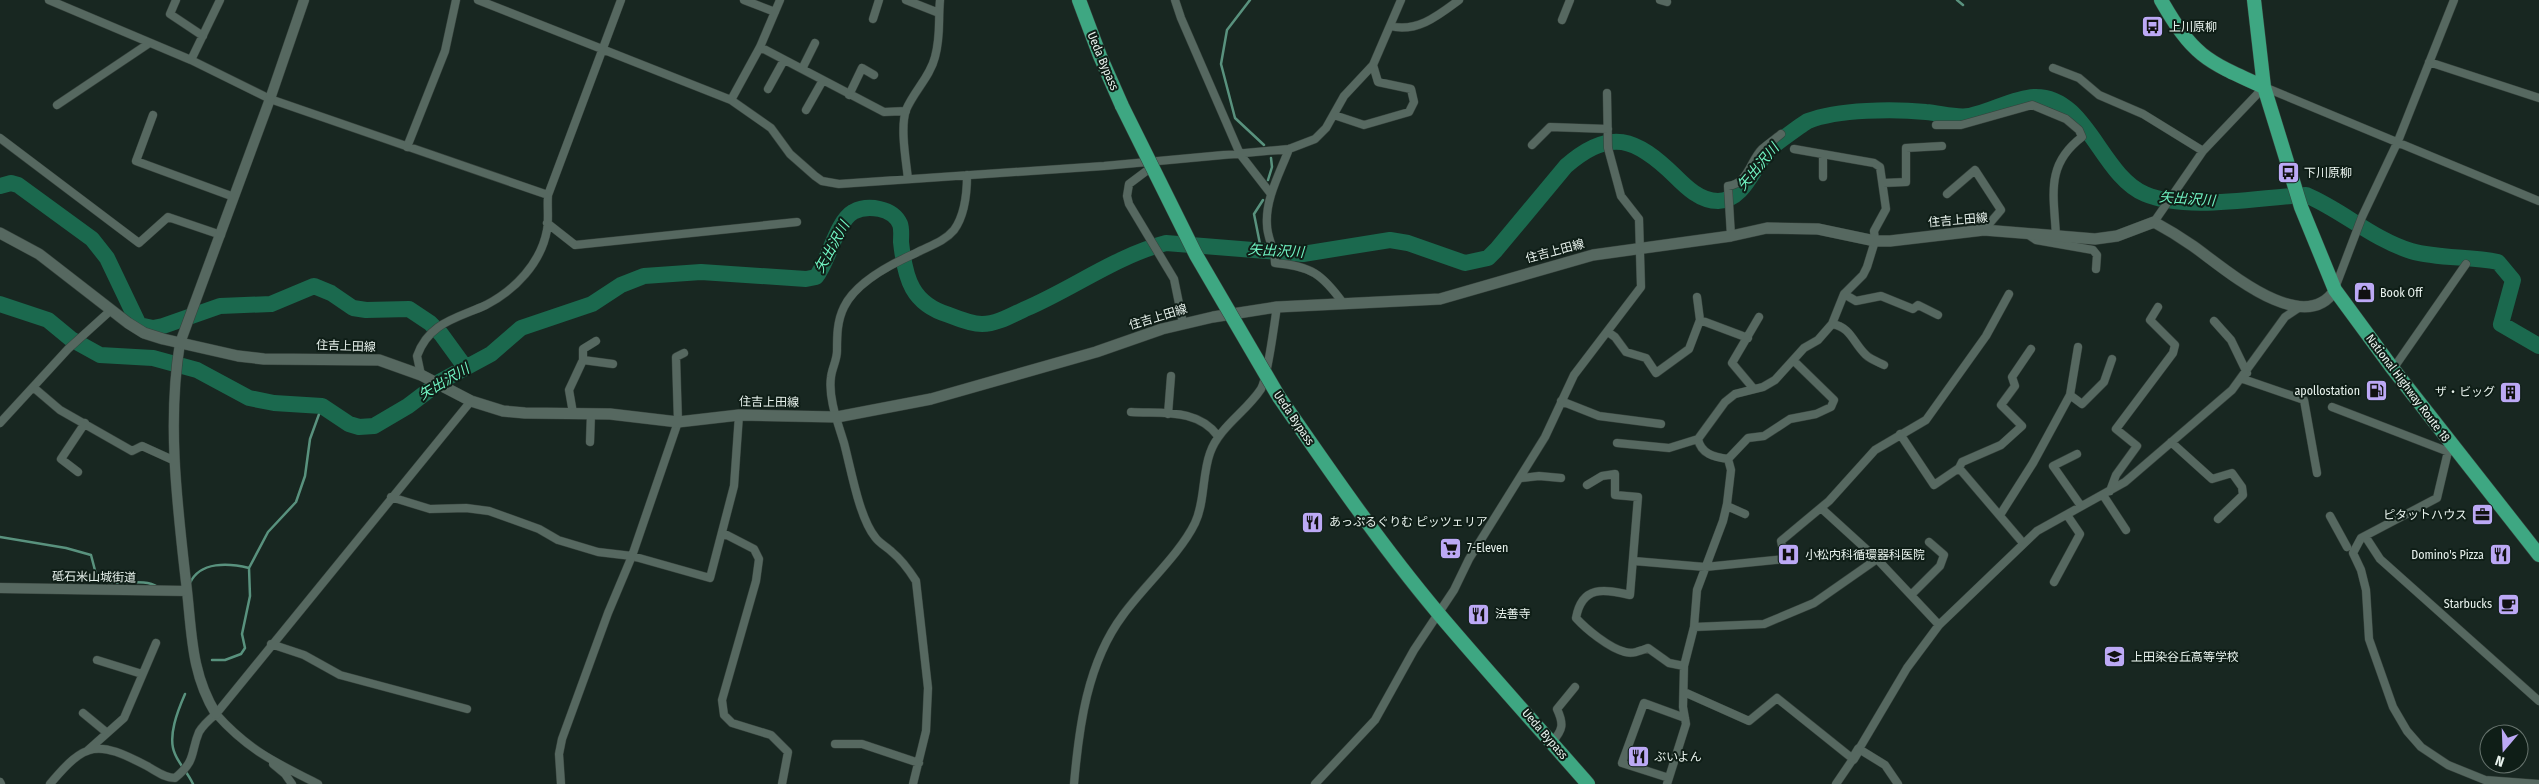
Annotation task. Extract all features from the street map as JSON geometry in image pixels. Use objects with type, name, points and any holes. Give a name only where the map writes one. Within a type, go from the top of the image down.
[{"type":"highway","name":"Ueda Bypass","points":[[1079,0],[1122,106],[1196,255],[1279,397],[1347,496],[1438,613],[1588,784]]},
{"type":"highway","points":[[2161,0],[2181,34],[2202,56],[2216,65],[2264,87]]},
{"type":"highway","points":[[2254,0],[2264,87]]},
{"type":"highway","name":"National Highway Route 18","points":[[2264,87],[2301,207],[2334,290],[2450,448],[2539,555]]},
{"type":"main road","name":"住吉上田線","points":[[0,233],[39,254],[110,311],[144,332],[180,343],[264,359],[379,360],[426,377],[452,389],[471,401],[503,411],[524,413],[592,413],[678,422],[739,415],[837,417],[931,399],[1096,352],[1183,323],[1277,307],[1343,302],[1440,299],[1593,255],[1731,236],[1767,228],[1818,229],[1875,241],[1890,241],[1984,230],[2061,237],[2106,238],[2154,222]]},
{"type":"main road","points":[[2154,222],[2175,233],[2256,291],[2279,301],[2300,306],[2316,306],[2328,300],[2334,290]]},
{"type":"street","points":[[49,0],[148,44],[191,60],[270,99],[548,195]]},
{"type":"street","points":[[176,0],[170,14],[203,36]]},
{"type":"street","points":[[191,60],[220,0]]},
{"type":"street","points":[[304,0],[270,99],[180,343],[174,391],[175,461],[176,498],[197,672],[204,694],[216,714],[234,734],[258,753],[318,784]]},
{"type":"street","points":[[407,147],[444,51],[456,0]]},
{"type":"street","points":[[478,0],[731,100],[771,128],[790,154],[822,181],[839,184],[1104,166],[1163,159],[1289,149],[1315,139],[1326,128],[1344,96],[1373,66],[1401,0]]},
{"type":"street","points":[[426,377],[417,356],[435,330],[455,316],[486,304],[516,284],[532,266],[547,229],[548,195],[620,0]]},
{"type":"street","points":[[744,0],[775,12]]},
{"type":"street","points":[[731,100],[760,47],[780,0]]},
{"type":"street","points":[[873,18],[879,0]]},
{"type":"street","points":[[906,0],[939,13]]},
{"type":"street","points":[[908,179],[904,139],[906,111],[927,78],[935,58],[941,29],[940,0]]},
{"type":"street","points":[[1176,0],[1181,18],[1240,154],[1271,194]]},
{"type":"street","points":[[1390,26],[1410,27],[1422,24],[1459,0]]},
{"type":"street","points":[[1562,20],[1570,0]]},
{"type":"street","points":[[2334,290],[2362,217],[2398,141],[2454,0]]},
{"type":"street","points":[[802,70],[815,43]]},
{"type":"street","points":[[57,105],[148,44]]},
{"type":"street","points":[[760,47],[884,112],[906,111]]},
{"type":"street","points":[[768,89],[784,60]]},
{"type":"street","points":[[2429,62],[2539,98]]},
{"type":"street","points":[[1334,115],[1364,125],[1409,112],[1414,102],[1411,90],[1378,82],[1373,66]]},
{"type":"street","points":[[849,95],[862,68],[874,75]]},
{"type":"street","points":[[2053,68],[2079,78],[2099,94],[2143,114],[2203,150]]},
{"type":"street","points":[[806,110],[823,80]]},
{"type":"street","points":[[2154,222],[2203,150],[2264,87],[2539,201]]},
{"type":"street","points":[[1316,784],[1375,720],[1414,650],[1454,590],[1487,530],[1545,437],[1574,376],[1641,287],[1639,219],[1621,196],[1608,148],[1607,93]]},
{"type":"street","points":[[1936,124],[1961,125],[2032,105],[2073,124],[2082,137],[2060,160],[2054,176],[2061,237],[2066,241],[2096,252],[2096,269]]},
{"type":"street","points":[[153,115],[136,161],[234,197]]},
{"type":"street","points":[[1532,145],[1550,127],[1608,130]]},
{"type":"street","points":[[1731,236],[1728,186],[1735,185],[1745,176],[1762,150],[1781,134]]},
{"type":"street","points":[[0,138],[139,242],[168,216],[221,234]]},
{"type":"street","points":[[1883,183],[1906,182],[1906,148],[1942,146]]},
{"type":"street","points":[[1289,149],[1271,194],[1267,225],[1273,244],[1275,263],[1298,265],[1322,277],[1343,302]]},
{"type":"street","points":[[1617,444],[1669,448],[1698,439],[1725,402],[1735,394],[1763,387],[1775,380],[1804,348],[1818,340],[1832,324],[1844,294],[1863,275],[1875,241],[1874,231],[1886,210],[1880,167],[1874,164],[1794,149]]},
{"type":"street","points":[[1823,155],[1823,178]]},
{"type":"street","points":[[1163,159],[1133,180],[1127,190],[1129,204],[1174,279],[1183,323]]},
{"type":"street","points":[[1947,194],[1975,170],[2001,210],[1984,230]]},
{"type":"street","points":[[913,784],[926,731],[928,680],[916,581],[904,564],[875,537],[868,522],[856,490],[837,417],[831,376],[837,352],[836,339],[844,307],[860,288],[896,263],[944,240],[956,227],[968,191],[967,175]]},
{"type":"street","points":[[547,223],[574,245],[797,222]]},
{"type":"street","points":[[2030,234],[2030,237],[2036,240],[2083,248]]},
{"type":"street","points":[[2393,369],[2466,264]]},
{"type":"street","points":[[1844,294],[1856,301],[1881,296],[1913,309],[1918,306],[1938,315]]},
{"type":"street","points":[[1634,561],[1705,567],[1785,559],[1781,541],[1820,508],[1875,450],[1926,420],[1947,394],[1991,328],[2009,294]]},
{"type":"street","points":[[1608,332],[1615,337],[1626,352],[1646,358],[1656,373],[1689,349],[1700,320],[1697,297]]},
{"type":"street","points":[[1836,784],[1907,668],[1939,625],[2023,542],[2037,531],[2107,493],[2140,470],[2232,390],[2245,376],[2285,317],[2300,306]]},
{"type":"street","points":[[1074,784],[1078,738],[1100,656],[1122,616],[1170,560],[1196,523],[1210,453],[1218,436],[1251,403],[1262,386],[1277,307]]},
{"type":"street","points":[[2107,493],[2116,474],[2137,446],[2116,429],[2173,353],[2174,345],[2150,320],[2158,307]]},
{"type":"street","points":[[0,423],[68,349],[110,311]]},
{"type":"street","points":[[1754,388],[1732,363],[1759,317]]},
{"type":"street","points":[[1700,320],[1748,338]]},
{"type":"street","points":[[2214,321],[2231,340],[2245,376],[2304,400],[2317,473]]},
{"type":"street","points":[[1832,324],[1842,326],[1849,331],[1866,354],[1884,365]]},
{"type":"street","points":[[573,413],[569,390],[583,360],[583,349],[596,341]]},
{"type":"street","points":[[2000,515],[2033,464],[2070,395],[2078,347]]},
{"type":"street","points":[[1900,434],[1934,484],[1959,468],[1962,462],[2001,445],[2022,426],[2001,405],[2014,386],[2012,377],[2031,349]]},
{"type":"street","points":[[561,784],[559,754],[562,739],[608,613],[632,556],[678,422],[676,357],[684,353]]},
{"type":"street","points":[[2070,395],[2082,404],[2104,382],[2112,359]]},
{"type":"street","points":[[583,360],[613,364]]},
{"type":"street","points":[[1728,460],[1748,438],[1764,436],[1790,419],[1816,414],[1831,407],[1834,400],[1794,361]]},
{"type":"street","points":[[1168,414],[1172,376]]},
{"type":"street","points":[[33,387],[60,410],[132,451],[142,446],[175,461]]},
{"type":"street","points":[[1561,400],[1600,416],[1661,424]]},
{"type":"street","points":[[50,784],[68,762],[78,754],[100,749],[113,751],[177,781],[195,753],[199,732],[216,714],[390,497],[471,401]]},
{"type":"street","points":[[2332,407],[2450,448],[2436,498],[2361,538],[2353,553],[2361,570],[2366,590],[2369,639],[2393,707],[2407,731],[2421,747],[2448,765],[2485,780],[2539,784]]},
{"type":"street","points":[[1131,412],[1198,418],[1211,427],[1218,436]]},
{"type":"street","points":[[590,442],[592,413]]},
{"type":"street","points":[[390,497],[430,509],[466,508],[489,511],[539,529],[558,540],[598,552],[632,556],[710,578],[734,486],[739,415]]},
{"type":"street","points":[[78,472],[61,459],[84,423]]},
{"type":"street","points":[[1698,439],[1699,444],[1707,454],[1728,460]]},
{"type":"street","points":[[2171,442],[2204,474],[2212,479],[2232,473],[2242,487],[2243,495],[2218,519]]},
{"type":"street","points":[[2077,454],[2053,466],[2081,506]]},
{"type":"street","points":[[1685,718],[1644,703],[1622,763],[1668,781],[1686,724],[1684,666],[1694,627],[1697,590],[1727,506],[1731,470],[1728,460]]},
{"type":"street","points":[[1959,468],[2023,542]]},
{"type":"street","points":[[1587,485],[1602,476],[1615,474],[1616,495],[1638,497],[1634,561],[1630,596],[1596,590],[1588,594],[1578,608],[1576,618],[1585,628],[1624,652],[1637,652],[1648,648],[1669,663],[1684,666]]},
{"type":"street","points":[[1521,478],[1539,476],[1561,478]]},
{"type":"street","points":[[2107,493],[2126,530]]},
{"type":"street","points":[[1727,506],[1745,514]]},
{"type":"street","points":[[1820,508],[1877,559],[1912,594],[1939,625]]},
{"type":"street","points":[[2054,582],[2080,534],[2067,515]]},
{"type":"street","points":[[2330,516],[2347,547]]},
{"type":"street","points":[[723,532],[754,549],[759,559],[756,581],[722,700],[724,715],[732,723],[771,735],[781,742],[788,752],[782,784]]},
{"type":"street","points":[[2365,536],[2380,559],[2539,701]]},
{"type":"street","points":[[1912,594],[1940,566],[1944,555],[1929,542]]},
{"type":"street","points":[[1694,627],[1764,624],[1814,603],[1877,559]]},
{"type":"street","name":"砥石米山城街道","points":[[0,588],[187,591]]},
{"type":"street","points":[[86,751],[124,718],[156,643]]},
{"type":"street","points":[[271,644],[304,655],[340,675],[467,709]]},
{"type":"street","points":[[97,660],[142,674]]},
{"type":"street","points":[[1552,742],[1562,730],[1563,725],[1557,709],[1575,688]]},
{"type":"street","points":[[1684,692],[1749,721],[1777,698],[1853,759]]},
{"type":"street","points":[[83,713],[106,732]]},
{"type":"street","points":[[835,744],[862,744],[919,763]]},
{"type":"street","points":[[1859,749],[1885,765],[1898,784]]},
{"type":"street","points":[[273,761],[273,764],[285,774],[292,784]]},
{"type":"waterway","points":[[1250,0],[1227,30],[1221,64],[1235,118],[1264,145]]},
{"type":"waterway","points":[[1957,0],[1963,5]]},
{"type":"waterway","name":"矢出沢川","points":[[0,304],[48,320],[71,339],[100,355],[153,358],[197,370],[249,398],[274,403],[322,406],[349,424],[359,427],[374,426],[408,406],[441,381],[491,354],[521,328],[592,304],[621,285],[644,276],[701,272],[806,279],[816,277],[825,262],[837,233],[847,217],[853,212],[866,208],[886,211],[897,219],[901,226],[901,242],[908,278],[919,297],[926,304],[936,310],[965,321],[988,324],[1004,319],[1043,301],[1129,256],[1166,243],[1303,254],[1390,240],[1408,243],[1465,263],[1488,258],[1566,166],[1596,146],[1610,142],[1622,142],[1648,153],[1694,193],[1705,199],[1718,201],[1728,199],[1743,188],[1771,148],[1808,121],[1820,117],[1850,112],[1883,110],[1969,116],[2018,100],[2034,97],[2052,100],[2067,109],[2081,122],[2116,171],[2129,184],[2145,194],[2162,199],[2202,203],[2306,195],[2332,208],[2383,239],[2411,251],[2422,254],[2498,262],[2513,280],[2501,324],[2539,346]]},
{"type":"waterway","points":[[1268,180],[1272,167],[1271,158]]},
{"type":"waterway","points":[[0,186],[11,183],[18,185],[92,239],[107,258],[139,325],[153,328],[163,326],[220,306],[271,304],[314,286],[331,293],[353,308],[366,310],[409,309],[430,323],[441,334],[465,367]]},
{"type":"waterway","points":[[1261,249],[1254,214],[1263,200]]},
{"type":"waterway","points":[[212,660],[225,660],[241,654],[245,648],[242,634],[250,596],[249,568],[268,532],[296,502],[305,476],[310,439],[322,406]]},
{"type":"waterway","points":[[0,537],[66,548],[91,555],[97,578],[104,581],[144,582],[158,587]]},
{"type":"waterway","points":[[190,583],[195,576],[208,567],[233,565],[249,568]]},
{"type":"waterway","points":[[185,694],[174,724],[172,740],[177,758],[193,784]]},
{"type":"place","name":"上川原柳","points":[[2153,27]]},
{"type":"place","name":"下川原柳","points":[[2288,173]]},
{"type":"place","name":"Book Off","points":[[2364,293]]},
{"type":"place","name":"apollostation","points":[[2376,391]]},
{"type":"place","name":"ザ・ビッグ","points":[[2511,392]]},
{"type":"place","name":"ピタットハウス","points":[[2483,515]]},
{"type":"place","name":"あっぷるぐりむ ピッツェリア","points":[[1313,522]]},
{"type":"place","name":"7-Eleven","points":[[1451,548]]},
{"type":"place","name":"小松内科循環器科医院","points":[[1789,555]]},
{"type":"place","name":"Domino's Pizza","points":[[2500,555]]},
{"type":"place","name":"Starbucks","points":[[2508,604]]},
{"type":"place","name":"法善寺","points":[[1479,614]]},
{"type":"place","name":"上田染谷丘高等学校","points":[[2115,657]]},
{"type":"place","name":"ぶいよん","points":[[1638,757]]}]
